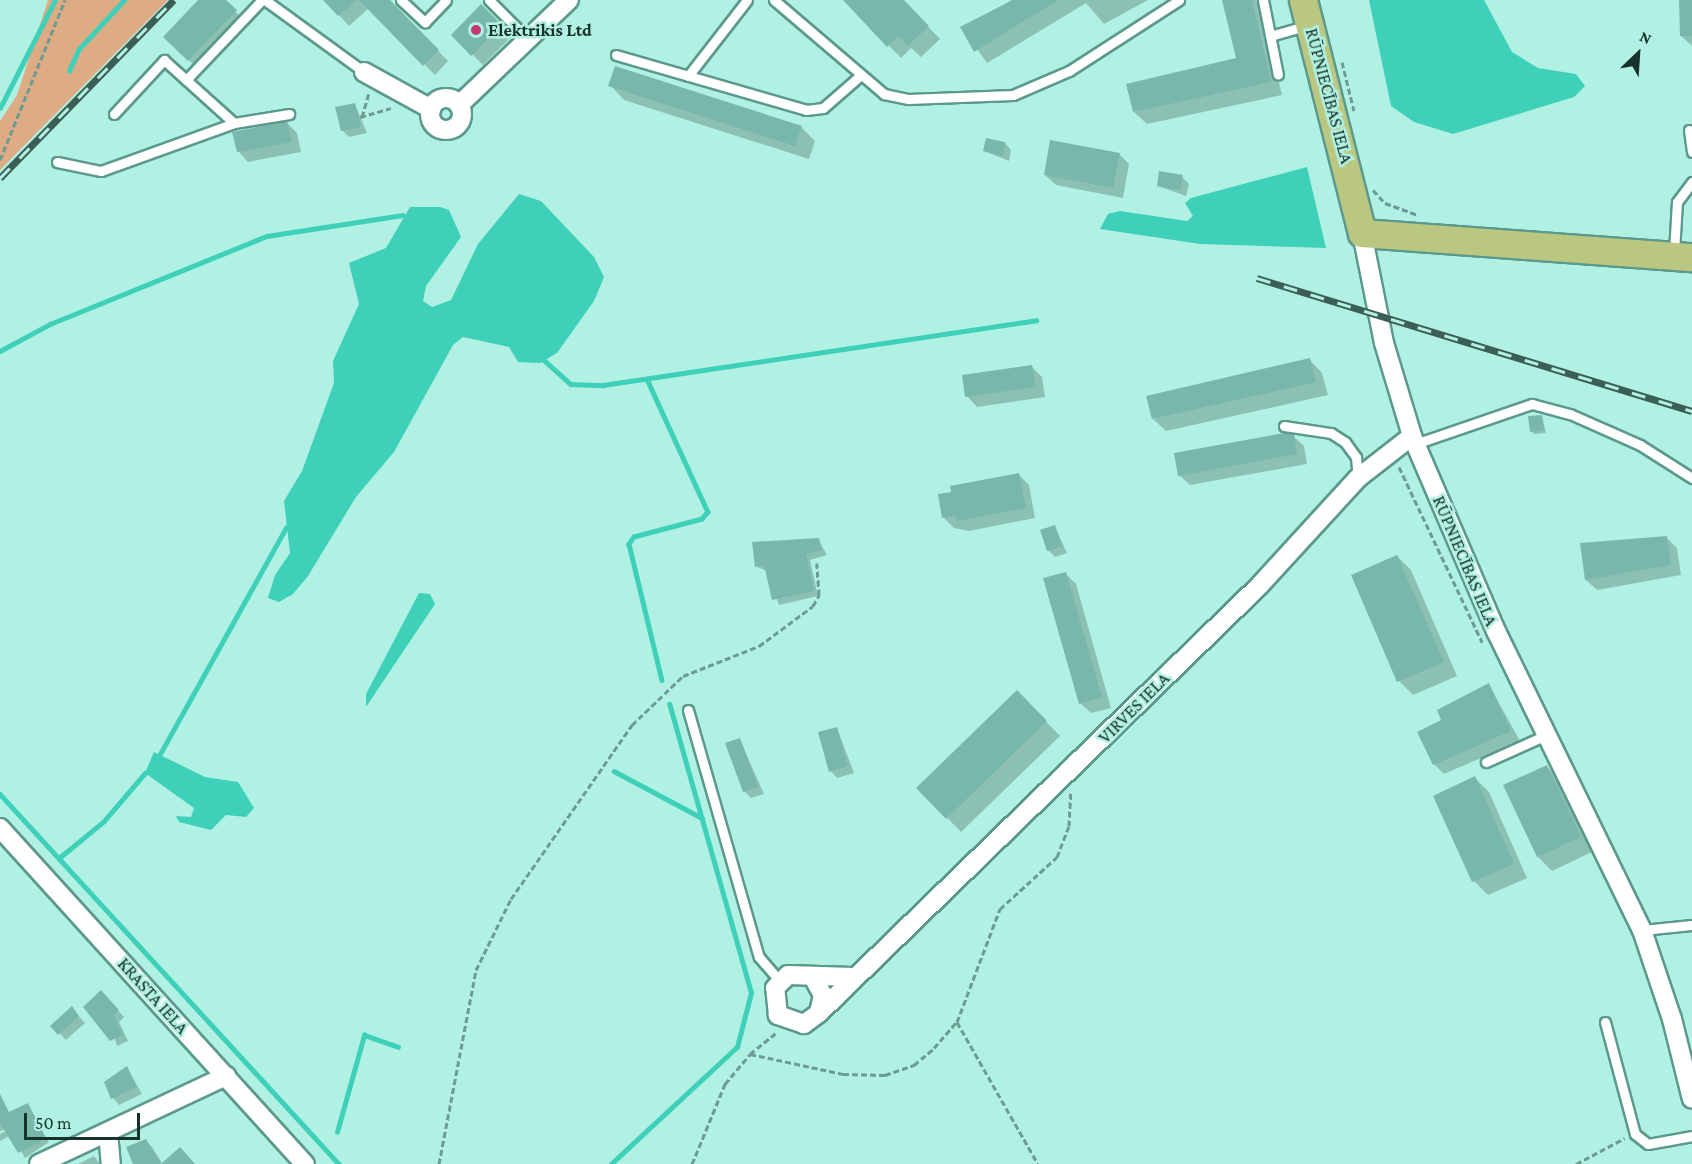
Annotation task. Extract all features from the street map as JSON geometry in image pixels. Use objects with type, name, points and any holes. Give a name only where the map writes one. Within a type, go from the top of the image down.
[{"type":"main road","name":"RŪPNIECĪBAS IELA","points":[[1307,12],[1362,232]]},
{"type":"main road","points":[[1362,232],[1683,257]]},
{"type":"street","points":[[459,105],[569,0]]},
{"type":"street","points":[[363,72],[431,109]]},
{"type":"street","points":[[431,109],[444,99],[459,105]]},
{"type":"street","points":[[431,109],[434,124],[449,130],[461,120],[459,105]]},
{"type":"street","name":"RŪPNIECĪBAS IELA","points":[[1362,232],[1384,343],[1413,440],[1546,735],[1642,930],[1672,1018],[1692,1099]]},
{"type":"street","name":"VIRVES IELA","points":[[786,1021],[804,1024],[819,1013],[853,977],[1073,768],[1259,586],[1358,478],[1413,440]]},
{"type":"street","name":"KRASTA IELA","points":[[0,828],[305,1164]]},
{"type":"street","points":[[786,1021],[774,1007],[780,981],[797,973],[814,979],[853,977]]},
{"type":"street","points":[[814,979],[824,995],[819,1013]]},
{"type":"street","points":[[39,1164],[226,1076]]},
{"type":"street","points":[[108,1132],[111,1164]]},
{"type":"lane","points":[[186,80],[264,0],[363,72]]},
{"type":"lane","points":[[401,0],[424,22],[446,0]]},
{"type":"lane","points":[[489,0],[528,39]]},
{"type":"lane","points":[[688,76],[747,0]]},
{"type":"lane","points":[[774,0],[884,94],[908,99],[1013,94],[1069,71],[1179,0]]},
{"type":"lane","points":[[1263,0],[1278,75]]},
{"type":"lane","points":[[1270,36],[1307,12]]},
{"type":"lane","points":[[616,55],[806,110],[823,108],[861,75]]},
{"type":"lane","points":[[114,114],[164,60],[234,123]]},
{"type":"lane","points":[[57,162],[101,171],[234,123],[289,114]]},
{"type":"lane","points":[[1689,130],[1692,152]]},
{"type":"lane","points":[[1683,257],[1677,202],[1692,182]]},
{"type":"lane","points":[[1413,440],[1532,404],[1570,414],[1640,445],[1692,478]]},
{"type":"lane","points":[[1284,426],[1331,433],[1345,442],[1356,457],[1358,478]]},
{"type":"lane","points":[[688,710],[759,957],[780,981]]},
{"type":"lane","points":[[1486,762],[1546,735]]},
{"type":"lane","points":[[1642,930],[1669,923],[1692,925]]},
{"type":"lane","points":[[1605,1022],[1635,1134],[1648,1144],[1692,1136]]},
{"type":"path","points":[[0,160],[66,0]]},
{"type":"path","points":[[1340,57],[1356,119]]},
{"type":"path","points":[[369,93],[361,117],[391,108]]},
{"type":"path","points":[[1370,180],[1384,203],[1421,215]]},
{"type":"path","points":[[439,1164],[476,970],[511,898],[632,725],[682,676],[759,646],[813,606],[819,595],[817,563]]},
{"type":"path","points":[[750,1054],[843,1074],[885,1075],[914,1065],[957,1022],[1000,909],[1057,857],[1069,826],[1073,768]]},
{"type":"path","points":[[692,1164],[725,1084],[750,1054],[786,1021]]},
{"type":"path","points":[[957,1022],[1038,1164]]},
{"type":"path","points":[[1575,1164],[1635,1134]]},
{"type":"shaded area","points":[[48,0],[168,0],[0,170],[0,121],[17,95]]},
{"type":"shaded area","points":[[1369,0],[1484,0],[1512,52],[1538,68],[1576,74],[1585,86],[1574,97],[1453,134],[1414,122],[1391,106]]},
{"type":"shaded area","points":[[1307,167],[1326,248],[1200,244],[1100,229],[1108,214],[1120,211],[1187,221],[1193,216],[1185,203],[1191,198]]},
{"type":"shaded area","points":[[519,194],[541,201],[594,257],[604,277],[594,301],[557,353],[540,363],[518,362],[509,347],[463,337],[453,345],[394,452],[356,497],[308,576],[293,594],[279,602],[268,598],[275,575],[290,553],[284,501],[302,471],[334,383],[333,361],[359,304],[349,263],[386,248],[410,207],[440,207],[449,210],[461,237],[426,286],[423,301],[432,307],[451,300],[478,244]]},
{"type":"shaded area","points":[[419,593],[430,594],[435,604],[366,707],[366,694]]},
{"type":"shaded area","points":[[154,752],[205,777],[238,782],[254,808],[246,817],[226,815],[211,830],[179,822],[176,816],[191,817],[194,808],[145,773]]},
{"type":"building","points":[[198,0],[226,0],[237,10],[188,61],[163,37]]},
{"type":"building","points":[[323,0],[357,0],[338,16]]},
{"type":"building","points":[[359,0],[390,0],[439,50],[423,66]]},
{"type":"building","points":[[843,0],[904,0],[929,26],[908,46],[898,36],[887,47]]},
{"type":"building","points":[[1013,0],[1058,0],[974,52],[960,27]]},
{"type":"building","points":[[1222,0],[1252,0],[1271,82],[1133,112],[1126,84],[1236,58]]},
{"type":"building","points":[[1679,0],[1692,0],[1692,36],[1680,36]]},
{"type":"building","name":"Elektrikis Ltd","points":[[481,4],[502,25],[471,56],[451,35]]},
{"type":"building","points":[[615,66],[802,126],[795,146],[608,86]]},
{"type":"building","points":[[355,103],[361,127],[341,131],[335,107]]},
{"type":"building","points":[[287,121],[292,142],[237,152],[232,132]]},
{"type":"building","points":[[986,138],[1005,142],[1003,156],[983,151]]},
{"type":"building","points":[[1050,140],[1120,153],[1113,188],[1044,175]]},
{"type":"building","points":[[1159,171],[1183,175],[1180,190],[1157,186]]},
{"type":"building","points":[[1310,358],[1316,382],[1152,419],[1146,396]]},
{"type":"building","points":[[1032,365],[1036,387],[965,397],[962,375]]},
{"type":"building","points":[[1542,415],[1544,430],[1530,432],[1528,416]]},
{"type":"building","points":[[1284,433],[1294,434],[1297,454],[1178,476],[1174,453]]},
{"type":"building","points":[[1019,473],[1026,508],[957,521],[956,516],[942,518],[938,494],[951,492],[950,486]]},
{"type":"building","points":[[1055,525],[1062,546],[1047,551],[1040,530]]},
{"type":"building","points":[[1667,536],[1671,565],[1585,580],[1580,543]]},
{"type":"building","points":[[819,538],[822,550],[806,554],[814,591],[772,600],[764,565],[755,567],[752,542]]},
{"type":"building","points":[[1397,555],[1444,662],[1397,682],[1351,575]]},
{"type":"building","points":[[1066,572],[1102,697],[1079,704],[1043,578]]},
{"type":"building","points":[[1489,683],[1511,731],[1433,765],[1417,732],[1441,720],[1437,710]]},
{"type":"building","points":[[1017,690],[1047,721],[946,819],[916,788]]},
{"type":"building","points":[[837,727],[848,766],[829,772],[818,732]]},
{"type":"building","points":[[740,738],[758,787],[743,792],[725,743]]},
{"type":"building","points":[[1547,765],[1581,837],[1537,857],[1503,785]]},
{"type":"building","points":[[1475,776],[1514,864],[1472,882],[1433,796]]},
{"type":"building","points":[[101,990],[119,1010],[114,1015],[123,1035],[110,1041],[83,1007]]},
{"type":"building","points":[[72,1006],[79,1016],[58,1035],[50,1026]]},
{"type":"building","points":[[127,1066],[137,1087],[111,1099],[104,1082]]},
{"type":"building","points":[[0,1094],[9,1112],[28,1103],[44,1135],[39,1143],[18,1153],[0,1123]]},
{"type":"building","points":[[146,1139],[161,1164],[133,1164],[126,1147]]},
{"type":"building","points":[[180,1147],[195,1164],[161,1164]]},
{"type":"waterway","points":[[0,108],[55,0]]},
{"type":"waterway","points":[[69,71],[79,49],[124,0]]},
{"type":"waterway","points":[[0,351],[50,324],[267,236],[402,215]]},
{"type":"waterway","points":[[544,360],[571,384],[603,385],[1036,320]]},
{"type":"waterway","points":[[647,379],[708,512],[702,519],[634,537],[629,544],[662,680]]},
{"type":"waterway","points":[[160,754],[286,528]]},
{"type":"waterway","points":[[611,1164],[737,1047],[751,993],[669,704]]},
{"type":"waterway","points":[[614,771],[702,818]]},
{"type":"waterway","points":[[59,858],[104,821],[145,773]]},
{"type":"waterway","points":[[0,794],[339,1164]]},
{"type":"waterway","points":[[337,1132],[364,1035],[398,1047]]},
{"type":"railway","points":[[0,178],[174,0]]},
{"type":"railway","points":[[1257,278],[1692,411]]},
{"type":"place","name":"Elektrikis Ltd","points":[[476,30]]}]
